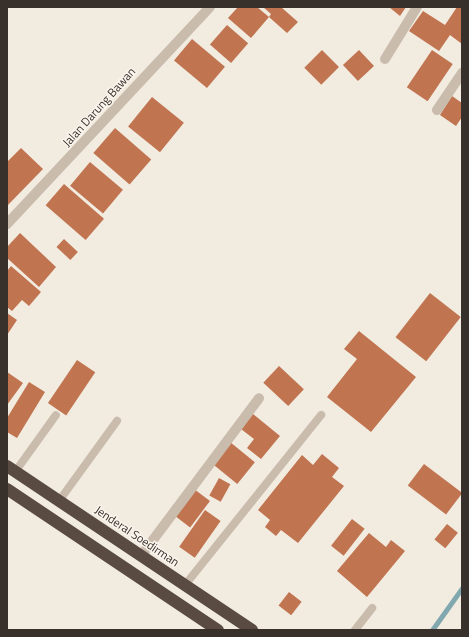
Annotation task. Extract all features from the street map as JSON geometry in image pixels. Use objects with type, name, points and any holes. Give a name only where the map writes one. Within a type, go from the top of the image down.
[{"type":"highway","name":"Jenderal Soedirman","points":[[11,469],[252,630]]},
{"type":"highway","points":[[7,489],[218,630]]},
{"type":"street","name":"Jalan Darung Bawan","points":[[7,224],[210,7]]},
{"type":"street","points":[[385,59],[417,7]]},
{"type":"street","points":[[437,110],[462,73]]},
{"type":"street","points":[[141,556],[259,398]]},
{"type":"lane","points":[[11,469],[56,415]]},
{"type":"lane","points":[[185,585],[321,415]]},
{"type":"lane","points":[[59,501],[117,420]]},
{"type":"lane","points":[[355,630],[372,608]]},
{"type":"building","points":[[238,7],[257,7],[269,17],[251,38],[228,18]]},
{"type":"building","points":[[263,7],[281,7],[298,22],[287,33],[269,17],[271,14]]},
{"type":"building","points":[[389,7],[406,7],[400,16]]},
{"type":"building","points":[[457,7],[462,7],[462,44],[450,35],[439,51],[409,31],[423,11],[445,25]]},
{"type":"building","points":[[227,25],[248,43],[231,63],[210,45]]},
{"type":"building","points":[[192,39],[225,67],[207,88],[174,60]]},
{"type":"building","points":[[322,50],[339,67],[321,85],[304,68]]},
{"type":"building","points":[[359,50],[374,66],[358,81],[343,65]]},
{"type":"building","points":[[432,50],[453,64],[428,101],[407,87]]},
{"type":"building","points":[[452,96],[462,103],[462,117],[456,126],[440,115]]},
{"type":"building","points":[[152,97],[184,123],[160,152],[128,127]]},
{"type":"building","points":[[115,128],[151,159],[130,184],[93,153]]},
{"type":"building","points":[[21,148],[43,169],[7,206],[7,162]]},
{"type":"building","points":[[90,162],[123,190],[103,213],[70,186]]},
{"type":"building","points":[[64,184],[104,219],[86,240],[46,205]]},
{"type":"building","points":[[20,233],[56,267],[39,287],[7,258],[7,247]]},
{"type":"building","points":[[64,239],[78,252],[70,260],[56,247]]},
{"type":"building","points":[[11,266],[41,292],[29,306],[22,300],[12,311],[7,307],[7,271]]},
{"type":"building","points":[[430,293],[461,317],[426,361],[396,337]]},
{"type":"building","points":[[7,313],[17,320],[7,335]]},
{"type":"building","points":[[359,331],[416,377],[371,432],[327,397],[357,359],[344,349]]},
{"type":"building","points":[[77,360],[95,372],[66,415],[48,403]]},
{"type":"building","points":[[279,366],[304,389],[288,406],[263,383]]},
{"type":"building","points":[[7,372],[23,383],[7,405]]},
{"type":"building","points":[[29,382],[45,392],[17,438],[7,432],[7,418]]},
{"type":"building","points":[[253,414],[280,436],[261,459],[247,448],[254,439],[241,429]]},
{"type":"building","points":[[230,442],[255,462],[237,484],[212,464]]},
{"type":"building","points":[[322,454],[339,468],[332,477],[344,486],[298,543],[281,530],[276,536],[265,527],[270,520],[258,510],[302,455],[313,465]]},
{"type":"building","points":[[424,464],[462,493],[446,514],[408,486]]},
{"type":"building","points":[[219,478],[230,484],[221,502],[209,495]]},
{"type":"building","points":[[194,489],[210,501],[190,527],[174,515]]},
{"type":"building","points":[[205,510],[221,521],[195,558],[179,547]]},
{"type":"building","points":[[352,519],[365,529],[344,556],[331,546]]},
{"type":"building","points":[[447,524],[458,533],[445,548],[434,540]]},
{"type":"building","points":[[369,533],[386,547],[391,540],[405,551],[367,597],[337,571]]},
{"type":"building","points":[[289,592],[302,602],[291,615],[279,605]]},
{"type":"waterway","points":[[432,630],[462,588]]}]
